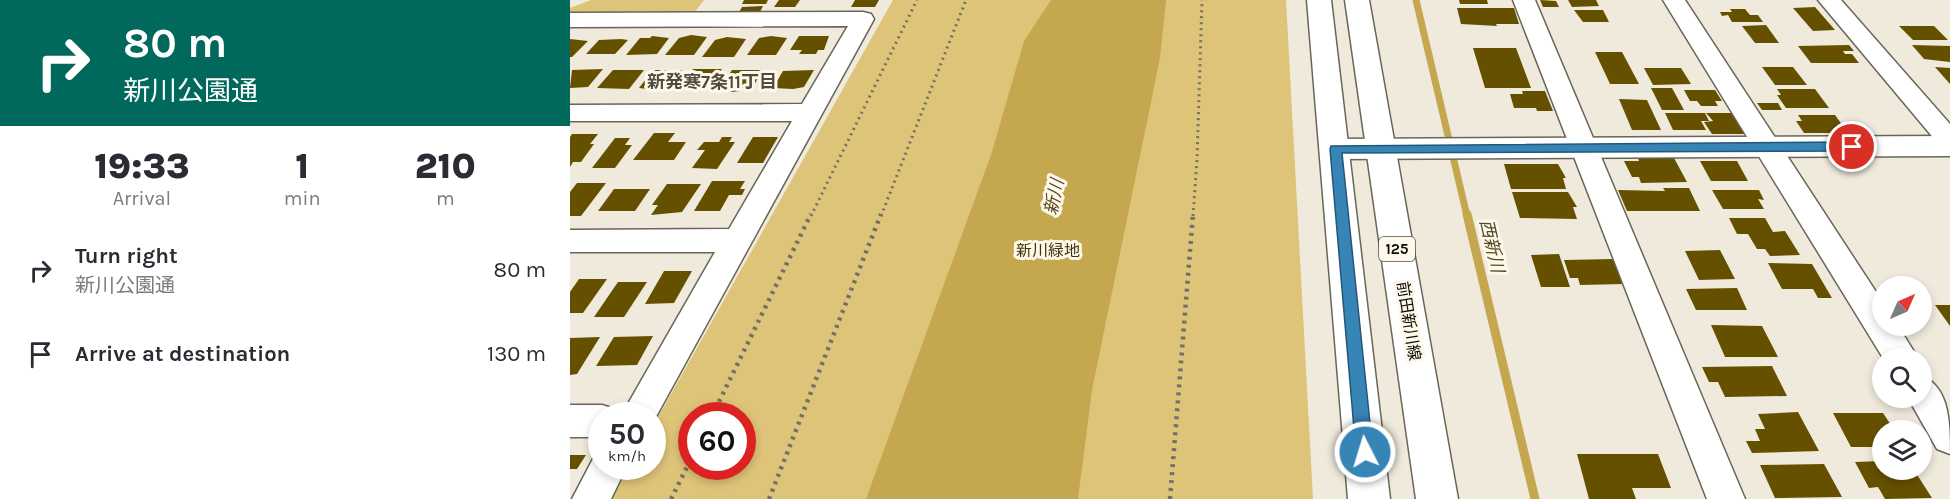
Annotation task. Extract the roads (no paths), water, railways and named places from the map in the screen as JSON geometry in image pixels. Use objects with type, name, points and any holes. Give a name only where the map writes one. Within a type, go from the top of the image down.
[{"type":"main road","points":[[1319,0],[1336,149],[1369,499]]},
{"type":"main road","name":"前田新川線","points":[[1357,0],[1437,499]]},
{"type":"main road","points":[[1336,149],[1950,146]]},
{"type":"street","points":[[704,20],[720,0]]},
{"type":"street","points":[[1524,0],[1726,499]]},
{"type":"street","points":[[1674,0],[1895,348]]},
{"type":"street","points":[[1829,0],[1950,141]]},
{"type":"street","points":[[570,20],[704,20],[815,10],[863,19],[646,402]]},
{"type":"street","points":[[570,113],[810,112]]},
{"type":"street","points":[[570,241],[738,240]]},
{"type":"street","points":[[1932,408],[1950,436]]},
{"type":"street","points":[[570,422],[588,422]]},
{"type":"street","points":[[591,499],[601,480]]},
{"type":"water","name":"新川","points":[[1051,0],[1166,0],[1160,58],[1092,390],[1078,499],[866,499],[992,152],[1024,41]]},
{"type":"waterway","name":"西新川","points":[[1416,0],[1467,216]]},
{"type":"waterway","name":"西新川","points":[[1467,214],[1535,499]]},
{"type":"district","name":"新発寒7条11丁目","points":[[712,82]]},
{"type":"park label","name":"新川緑地","points":[[1048,250]]}]
